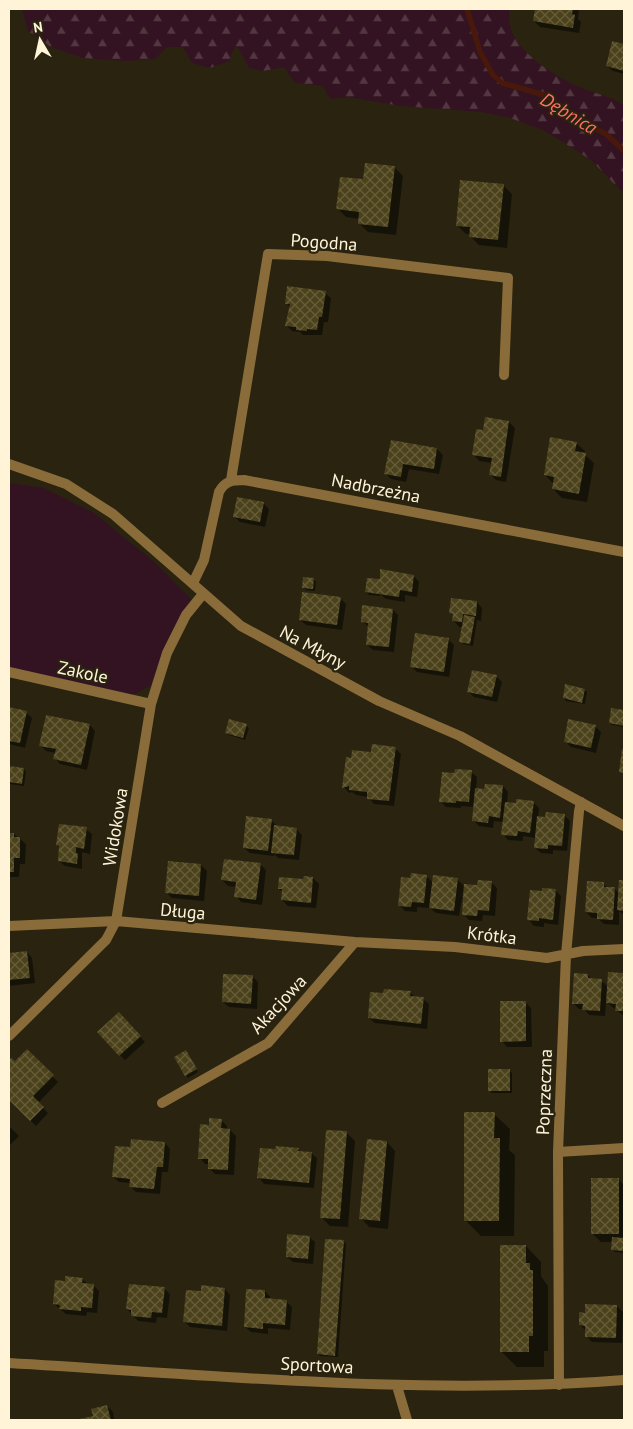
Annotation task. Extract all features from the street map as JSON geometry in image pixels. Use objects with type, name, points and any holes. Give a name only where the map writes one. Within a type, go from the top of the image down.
[{"type":"street","name":"Pogodna","points":[[231,480],[268,254],[327,256],[508,278],[504,375]]},
{"type":"street","name":"Na Młyny","points":[[9,464],[66,484],[112,514],[241,626],[379,701],[460,736],[624,826]]},
{"type":"street","name":"Nadbrzeżna","points":[[231,480],[244,480],[624,552]]},
{"type":"street","points":[[193,583],[204,560],[219,492],[231,480]]},
{"type":"street","name":"Widokowa","points":[[9,1036],[106,940],[116,921],[151,704],[167,653],[186,615],[203,594]]},
{"type":"street","name":"Zakole","points":[[9,672],[151,704]]},
{"type":"street","name":"Poprzeczna","points":[[559,1385],[558,1152],[566,954],[579,812],[582,802]]},
{"type":"street","name":"Długa","points":[[9,926],[116,921],[355,942]]},
{"type":"street","name":"Krótka","points":[[355,942],[455,947],[547,958],[583,951],[624,949]]},
{"type":"street","name":"Akacjowa","points":[[162,1103],[268,1043],[355,942]]},
{"type":"street","points":[[558,1152],[624,1148]]},
{"type":"street","name":"Sportowa","points":[[9,1363],[398,1386],[559,1385],[624,1380]]},
{"type":"street","points":[[398,1386],[407,1420]]},
{"type":"green space","points":[[22,9],[509,9],[512,32],[517,41],[533,59],[563,79],[624,105],[624,190],[620,190],[591,160],[545,131],[510,118],[481,112],[401,106],[348,97],[330,99],[323,86],[295,83],[284,67],[263,71],[249,68],[237,46],[232,52],[230,61],[210,68],[192,63],[183,47],[167,47],[155,59],[126,61],[83,58],[51,47],[28,31]]},
{"type":"green space","points":[[9,483],[44,488],[94,513],[153,561],[191,599],[169,637],[151,685],[133,695],[9,668]]},
{"type":"building","points":[[535,9],[573,9],[572,14],[575,15],[573,28],[533,21]]},
{"type":"building","points":[[612,41],[624,44],[624,71],[606,66]]},
{"type":"building","points":[[365,163],[395,166],[388,227],[358,224],[359,212],[336,209],[340,177],[363,179]]},
{"type":"building","points":[[460,180],[504,184],[498,240],[469,237],[470,227],[456,226]]},
{"type":"building","points":[[287,286],[326,291],[322,317],[319,317],[317,330],[296,330],[296,327],[285,326],[290,304],[285,304]]},
{"type":"building","points":[[485,417],[509,421],[501,477],[489,475],[492,458],[472,455],[476,429],[483,430]]},
{"type":"building","points":[[550,437],[577,442],[575,451],[586,453],[579,494],[552,489],[554,477],[544,475]]},
{"type":"building","points":[[391,440],[437,448],[434,469],[403,464],[401,477],[384,474]]},
{"type":"building","points":[[237,497],[264,502],[260,522],[233,517]]},
{"type":"building","points":[[380,569],[414,575],[412,592],[400,590],[399,597],[365,592],[367,578],[380,579]]},
{"type":"building","points":[[303,577],[314,578],[313,589],[302,588]]},
{"type":"building","points":[[302,592],[341,597],[337,625],[299,620]]},
{"type":"building","points":[[451,598],[477,601],[476,616],[463,614],[462,622],[452,621],[453,614],[449,613]]},
{"type":"building","points":[[362,605],[393,609],[389,647],[366,645],[368,623],[361,622]]},
{"type":"building","points":[[464,615],[475,617],[470,644],[459,642]]},
{"type":"building","points":[[415,633],[449,638],[444,672],[410,667]]},
{"type":"building","points":[[472,670],[497,675],[492,697],[467,692]]},
{"type":"building","points":[[565,684],[585,689],[582,703],[563,698]]},
{"type":"building","points":[[9,707],[27,711],[20,743],[9,741]]},
{"type":"building","points":[[611,708],[624,710],[624,726],[609,723]]},
{"type":"building","points":[[46,715],[90,724],[81,765],[53,759],[56,749],[39,746]]},
{"type":"building","points":[[229,719],[247,724],[243,738],[225,733]]},
{"type":"building","points":[[568,719],[596,725],[591,748],[564,742]]},
{"type":"building","points":[[372,744],[396,747],[389,801],[367,799],[367,792],[349,790],[349,786],[342,788],[346,757],[351,758],[352,750],[371,752]]},
{"type":"building","points":[[622,749],[624,749],[624,773],[619,772]]},
{"type":"building","points":[[9,766],[24,768],[22,784],[9,782]]},
{"type":"building","points":[[455,769],[472,770],[469,802],[439,802],[442,772],[454,773]]},
{"type":"building","points":[[485,784],[503,785],[500,818],[489,816],[488,823],[472,821],[475,788],[484,789]]},
{"type":"building","points":[[516,799],[534,801],[530,833],[518,831],[517,836],[501,835],[505,802],[516,803]]},
{"type":"building","points":[[546,812],[565,814],[562,846],[548,845],[548,849],[534,848],[537,816],[545,817]]},
{"type":"building","points":[[246,816],[272,819],[268,851],[243,848]]},
{"type":"building","points":[[59,824],[87,827],[84,849],[76,847],[76,853],[78,854],[77,864],[58,861],[59,846],[56,845]]},
{"type":"building","points":[[274,825],[297,828],[294,855],[271,853]]},
{"type":"building","points":[[9,833],[14,833],[14,837],[20,837],[20,858],[14,858],[14,872],[9,872]]},
{"type":"building","points":[[224,859],[261,863],[256,900],[234,897],[236,882],[221,880]]},
{"type":"building","points":[[168,861],[201,864],[199,896],[165,893]]},
{"type":"building","points":[[411,873],[427,875],[424,903],[412,902],[411,907],[398,906],[401,877],[410,878]]},
{"type":"building","points":[[433,875],[458,878],[454,911],[429,908]]},
{"type":"building","points":[[304,876],[313,877],[311,903],[281,900],[282,889],[278,889],[279,877],[303,879]]},
{"type":"building","points":[[478,880],[492,881],[489,911],[478,910],[477,916],[462,915],[464,884],[477,885]]},
{"type":"building","points":[[619,880],[624,880],[624,911],[617,910]]},
{"type":"building","points":[[587,881],[604,882],[604,887],[615,887],[613,920],[597,919],[597,913],[585,912]]},
{"type":"building","points":[[542,888],[556,889],[553,920],[539,918],[539,921],[527,920],[530,890],[542,891]]},
{"type":"building","points":[[27,951],[30,978],[9,980],[9,953]]},
{"type":"building","points":[[608,972],[623,973],[624,1011],[615,1011],[616,1004],[606,1003]]},
{"type":"building","points":[[574,973],[588,974],[588,978],[602,979],[600,1011],[582,1010],[583,1004],[572,1004]]},
{"type":"building","points":[[223,974],[253,975],[251,1004],[222,1002]]},
{"type":"building","points":[[384,989],[411,991],[410,996],[424,997],[421,1024],[368,1018],[370,992],[383,993]]},
{"type":"building","points":[[500,1001],[526,1001],[526,1041],[500,1042]]},
{"type":"building","points":[[119,1012],[141,1036],[119,1056],[97,1032]]},
{"type":"building","points":[[27,1049],[54,1075],[33,1096],[44,1107],[30,1121],[9,1100],[9,1061],[11,1058],[15,1061]]},
{"type":"building","points":[[186,1050],[197,1069],[185,1076],[174,1057]]},
{"type":"building","points":[[488,1069],[510,1069],[510,1091],[488,1091]]},
{"type":"building","points":[[464,1112],[495,1112],[494,1138],[500,1138],[499,1221],[464,1221]]},
{"type":"building","points":[[209,1118],[222,1119],[221,1128],[230,1129],[228,1170],[208,1169],[208,1159],[198,1159],[200,1124],[209,1125]]},
{"type":"building","points":[[326,1130],[347,1131],[340,1219],[320,1218]]},
{"type":"building","points":[[131,1139],[165,1142],[163,1167],[157,1167],[154,1189],[129,1187],[130,1179],[112,1177],[115,1146],[130,1147]]},
{"type":"building","points":[[367,1139],[387,1141],[380,1221],[359,1219]]},
{"type":"building","points":[[276,1146],[299,1148],[298,1151],[312,1152],[309,1183],[257,1178],[260,1148],[275,1149]]},
{"type":"building","points":[[591,1178],[619,1178],[619,1234],[591,1234]]},
{"type":"building","points":[[287,1234],[310,1236],[308,1259],[286,1257]]},
{"type":"building","points":[[612,1237],[624,1238],[624,1251],[611,1250]]},
{"type":"building","points":[[325,1239],[344,1240],[335,1356],[317,1354]]},
{"type":"building","points":[[500,1245],[526,1245],[526,1263],[530,1263],[530,1270],[533,1270],[533,1336],[529,1336],[529,1352],[500,1352]]},
{"type":"building","points":[[65,1276],[83,1278],[82,1283],[94,1284],[92,1308],[81,1307],[81,1311],[59,1309],[60,1305],[53,1304],[55,1280],[65,1281]]},
{"type":"building","points":[[129,1284],[165,1287],[162,1313],[152,1312],[151,1318],[131,1316],[131,1310],[126,1309]]},
{"type":"building","points":[[201,1285],[225,1288],[222,1326],[183,1322],[186,1290],[201,1291]]},
{"type":"building","points":[[246,1289],[265,1290],[265,1298],[287,1300],[285,1325],[263,1323],[263,1329],[244,1327]]},
{"type":"building","points":[[585,1304],[617,1305],[616,1338],[585,1337],[585,1326],[579,1325],[579,1312],[585,1313]]},
{"type":"building","points":[[107,1405],[111,1420],[75,1420],[93,1416],[91,1409]]},
{"type":"waterway","name":"Dębnica","points":[[467,9],[480,52],[493,75],[502,83],[548,96],[564,112],[606,134],[624,151]]}]
